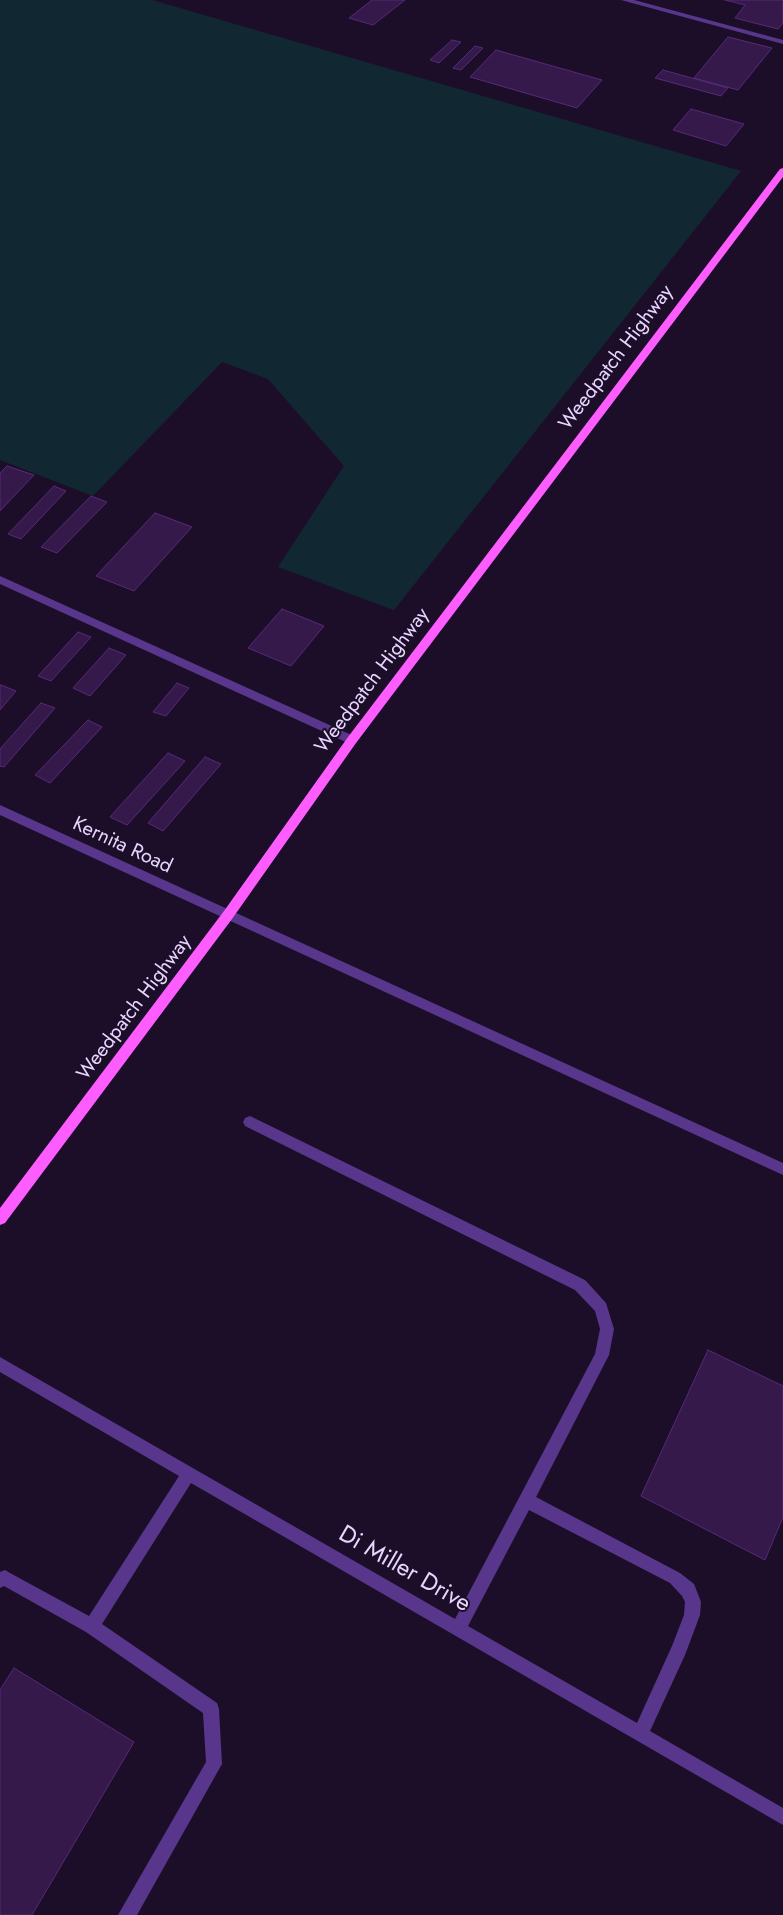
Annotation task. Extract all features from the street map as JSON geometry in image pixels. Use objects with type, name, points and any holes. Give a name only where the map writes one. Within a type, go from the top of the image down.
[{"type":"main road","name":"Weedpatch Highway","points":[[0,1219],[228,915],[352,740],[783,171]]},
{"type":"street","points":[[625,0],[783,42]]},
{"type":"street","points":[[0,580],[352,740]]},
{"type":"street","name":"Kernita Road","points":[[0,810],[783,1169]]},
{"type":"street","points":[[250,1122],[580,1285],[602,1308],[607,1329],[602,1355],[458,1629]]},
{"type":"street","name":"Di Miller Drive","points":[[0,1364],[783,1817]]},
{"type":"street","points":[[92,1626],[189,1473]]},
{"type":"street","points":[[526,1500],[675,1578],[688,1590],[693,1602],[692,1615],[679,1649],[640,1734]]},
{"type":"street","points":[[0,1580],[4,1578],[92,1626],[211,1709],[214,1764],[127,1915]]},
{"type":"shaded area","points":[[0,0],[152,0],[741,171],[394,610],[278,567],[344,466],[268,379],[222,362],[93,496],[0,460]]},
{"type":"building","points":[[372,0],[405,0],[373,25],[349,18]]},
{"type":"building","points":[[725,0],[783,0],[783,23],[778,29],[735,18],[745,5]]},
{"type":"building","points":[[728,37],[772,48],[738,90],[694,78]]},
{"type":"building","points":[[452,40],[461,42],[439,63],[430,60]]},
{"type":"building","points":[[475,46],[483,48],[461,70],[453,68]]},
{"type":"building","points":[[496,50],[602,80],[577,108],[470,77]]},
{"type":"building","points":[[663,70],[728,88],[721,96],[655,78]]},
{"type":"building","points":[[691,109],[744,124],[726,146],[673,130]]},
{"type":"building","points":[[7,466],[34,475],[0,511],[0,473]]},
{"type":"building","points":[[54,486],[66,491],[21,539],[8,534]]},
{"type":"building","points":[[91,496],[107,502],[57,553],[41,547]]},
{"type":"building","points":[[155,513],[192,527],[134,591],[96,576]]},
{"type":"building","points":[[282,609],[324,626],[291,666],[248,648]]},
{"type":"building","points":[[78,632],[91,637],[51,681],[38,676]]},
{"type":"building","points":[[109,648],[126,655],[90,696],[73,688]]},
{"type":"building","points":[[177,683],[189,688],[166,716],[153,712]]},
{"type":"building","points":[[0,686],[16,691],[0,710]]},
{"type":"building","points":[[41,703],[55,708],[4,767],[0,766],[0,749]]},
{"type":"building","points":[[88,720],[102,727],[50,783],[35,775]]},
{"type":"building","points":[[168,753],[185,761],[127,825],[110,817]]},
{"type":"building","points":[[205,757],[221,764],[163,831],[148,823]]},
{"type":"building","points":[[708,1350],[783,1386],[783,1517],[765,1560],[641,1496]]},
{"type":"building","points":[[14,1668],[134,1742],[32,1915],[0,1915],[0,1690]]}]
